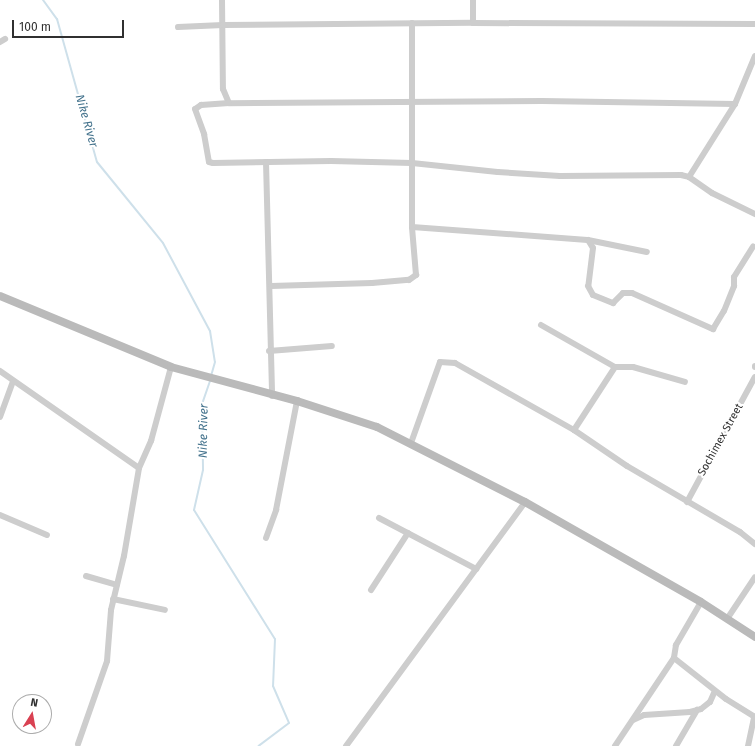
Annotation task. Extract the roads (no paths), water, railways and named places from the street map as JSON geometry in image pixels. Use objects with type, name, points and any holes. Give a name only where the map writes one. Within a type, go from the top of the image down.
[{"type":"main road","points":[[0,296],[171,367],[272,396],[297,401],[377,427],[525,502],[701,602],[755,636]]},
{"type":"street","points":[[222,0],[223,89],[229,103]]},
{"type":"street","points":[[473,0],[473,23]]},
{"type":"street","points":[[178,28],[223,25],[473,23],[755,24]]},
{"type":"street","points":[[270,286],[338,285],[413,278],[416,272],[412,227],[412,24]]},
{"type":"street","points":[[688,177],[735,104],[755,56]]},
{"type":"street","points":[[735,104],[412,102],[229,103],[201,105],[195,109],[204,134],[209,162],[412,163],[498,172],[560,176],[688,177],[712,193],[755,214]]},
{"type":"street","points":[[266,162],[266,228],[270,286],[269,351],[272,396]]},
{"type":"street","points":[[412,227],[588,240],[647,252]]},
{"type":"street","points":[[588,240],[593,248],[588,286],[593,295],[613,303],[623,293],[632,293],[713,329],[724,311],[734,286],[734,277],[753,246]]},
{"type":"street","points":[[541,325],[615,367],[633,367],[685,382]]},
{"type":"street","points":[[269,351],[332,346]]},
{"type":"street","points":[[411,443],[440,362],[463,367],[574,430],[627,466],[755,544]]},
{"type":"street","points":[[78,744],[107,661],[113,599],[139,468],[151,441],[171,367]]},
{"type":"street","points":[[574,430],[615,367]]},
{"type":"street","points":[[0,371],[13,382],[76,422],[139,468]]},
{"type":"street","name":"Sochimex Street","points":[[687,502],[755,377]]},
{"type":"street","points":[[0,417],[13,382]]},
{"type":"street","points":[[266,538],[276,510],[297,401]]},
{"type":"street","points":[[346,746],[525,502]]},
{"type":"street","points":[[0,515],[47,535]]},
{"type":"street","points":[[379,518],[476,569]]},
{"type":"street","points":[[371,590],[408,533]]},
{"type":"street","points":[[86,576],[117,585]]},
{"type":"street","points":[[727,619],[755,577]]},
{"type":"street","points":[[113,599],[165,610]]},
{"type":"street","points":[[615,746],[674,658],[676,645],[701,602]]},
{"type":"street","points":[[674,658],[716,691],[755,717],[748,746]]},
{"type":"street","points":[[631,721],[644,715],[697,710],[708,705],[716,691]]},
{"type":"street","points":[[676,746],[697,710]]},
{"type":"waterway","name":"Nike River","points":[[43,0],[57,19],[97,162],[163,243],[210,331],[215,362],[211,376]]},
{"type":"waterway","name":"Nike River","points":[[210,381],[202,404],[203,470],[194,510],[275,639],[273,686],[289,723],[259,746]]}]
